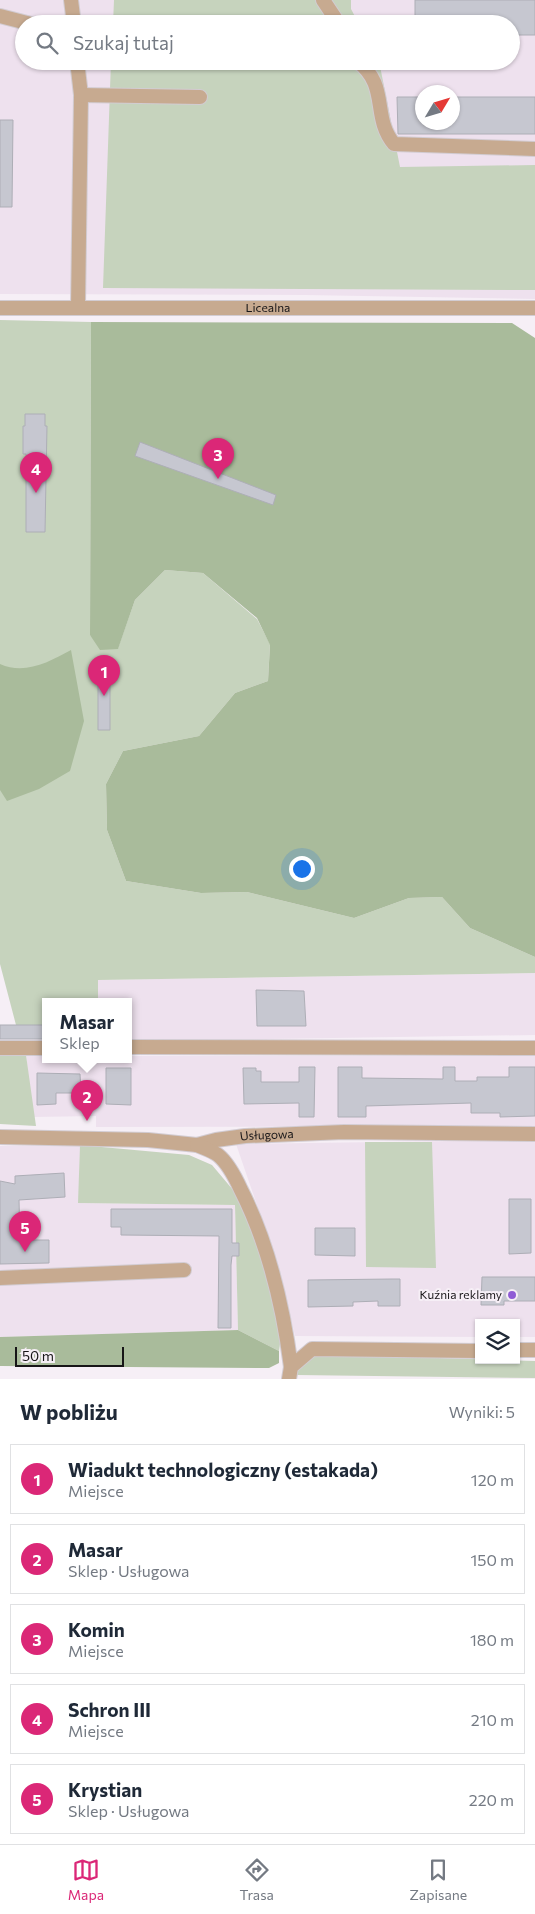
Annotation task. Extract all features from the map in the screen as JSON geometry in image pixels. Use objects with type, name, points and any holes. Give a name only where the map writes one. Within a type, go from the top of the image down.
[{"type":"street","points":[[71,0],[73,15]]},
{"type":"street","points":[[323,0],[332,15]]},
{"type":"street","points":[[0,16],[15,20]]},
{"type":"street","points":[[78,70],[81,95],[78,308]]},
{"type":"street","points":[[369,70],[375,81],[386,134],[394,144],[535,149]]},
{"type":"street","points":[[81,95],[200,97]]},
{"type":"street","name":"Licealna","points":[[0,308],[529,308]]},
{"type":"street","points":[[529,308],[535,318]]},
{"type":"street","points":[[132,1047],[535,1048]]},
{"type":"street","points":[[0,1048],[42,1048]]},
{"type":"street","name":"Usługowa","points":[[0,1137],[148,1140],[197,1145],[245,1136],[344,1132],[535,1134]]},
{"type":"street","points":[[197,1145],[218,1155],[235,1178],[256,1218],[277,1288],[286,1330],[290,1373]]},
{"type":"street","points":[[0,1278],[184,1270]]},
{"type":"street","points":[[290,1373],[312,1349],[475,1351]]},
{"type":"street","points":[[520,1350],[535,1350]]},
{"type":"shaded area","points":[[0,0],[535,0],[535,299],[305,295],[0,294]]},
{"type":"shaded area","points":[[535,973],[535,1035],[132,1041],[132,998],[98,998],[97,980]]},
{"type":"shaded area","points":[[26,1055],[42,1055],[42,1063],[132,1063],[132,1056],[535,1056],[535,1126],[96,1127],[96,1116],[33,1117]]},
{"type":"shaded area","points":[[535,1140],[535,1337],[520,1337],[520,1319],[475,1319],[475,1337],[295,1336],[281,1275],[236,1144]]},
{"type":"shaded area","points":[[80,1145],[79,1203],[235,1205],[238,1330],[0,1337],[0,1146]]},
{"type":"green space","points":[[114,0],[351,0],[351,9],[354,15],[113,15]]},
{"type":"green space","points":[[111,70],[381,70],[400,167],[535,165],[535,290],[103,288]]},
{"type":"green space","points":[[0,320],[91,322],[90,635],[118,648],[135,600],[165,570],[203,573],[257,619],[270,644],[268,681],[235,693],[199,736],[123,751],[106,784],[107,830],[126,881],[201,893],[247,892],[354,918],[409,898],[442,897],[470,928],[535,957],[535,973],[98,980],[98,998],[42,998],[42,1025],[16,1025],[0,964]]},
{"type":"green space","points":[[91,322],[512,323],[535,338],[535,957],[470,928],[442,897],[409,898],[354,918],[247,892],[201,893],[126,881],[107,830],[106,784],[123,751],[199,736],[235,693],[268,681],[270,645],[257,618],[203,573],[165,570],[135,600],[118,649],[100,650],[90,635]]},
{"type":"green space","points":[[71,650],[84,721],[70,771],[39,789],[7,801],[0,790],[0,664],[9,667],[28,668],[45,663]]},
{"type":"green space","points":[[0,1055],[26,1055],[36,1126],[0,1124]]},
{"type":"green space","points":[[365,1142],[432,1142],[436,1268],[366,1267]]},
{"type":"green space","points":[[80,1145],[189,1155],[212,1165],[244,1203],[268,1279],[281,1337],[279,1351],[238,1330],[235,1205],[78,1203]]},
{"type":"green space","points":[[238,1330],[279,1351],[279,1363],[269,1368],[0,1366],[0,1337]]},
{"type":"green space","points":[[343,1355],[475,1359],[475,1364],[520,1364],[520,1361],[535,1361],[535,1378],[297,1375],[297,1367],[310,1356]]},
{"type":"building","points":[[415,0],[535,0],[535,35],[520,35],[520,15],[415,15]]},
{"type":"building","points":[[397,97],[415,97],[415,130],[460,130],[460,97],[535,97],[535,134],[398,134]]},
{"type":"building","points":[[0,120],[13,120],[12,207],[0,207]]},
{"type":"building","points":[[25,414],[45,414],[45,426],[47,426],[45,532],[26,532],[26,454],[23,454]]},
{"type":"building","points":[[140,442],[276,495],[273,505],[135,456]]},
{"type":"building","points":[[98,662],[110,662],[110,730],[98,730]]},
{"type":"building","points":[[256,990],[304,991],[306,1026],[257,1026]]},
{"type":"building","points":[[0,1025],[42,1025],[42,1039],[0,1039]]},
{"type":"building","points":[[299,1067],[315,1067],[314,1117],[299,1117],[299,1103],[244,1104],[243,1068],[256,1068],[256,1071],[261,1071],[261,1082],[299,1082]]},
{"type":"building","points":[[338,1067],[362,1067],[362,1078],[443,1079],[443,1067],[455,1067],[455,1081],[477,1081],[477,1077],[509,1077],[509,1067],[535,1067],[535,1116],[500,1117],[500,1113],[471,1113],[471,1103],[366,1106],[366,1117],[338,1117]]},
{"type":"building","points":[[106,1068],[131,1068],[131,1105],[106,1104]]},
{"type":"building","points":[[37,1073],[80,1074],[81,1093],[56,1093],[56,1104],[37,1105]]},
{"type":"building","points":[[64,1173],[65,1197],[19,1200],[20,1240],[49,1240],[49,1263],[0,1264],[0,1181],[15,1184],[15,1176]]},
{"type":"building","points":[[509,1199],[531,1199],[531,1253],[509,1254]]},
{"type":"building","points":[[111,1209],[232,1209],[232,1243],[239,1243],[239,1256],[232,1256],[231,1265],[231,1328],[218,1328],[219,1236],[121,1235],[121,1227],[111,1227]]},
{"type":"building","points":[[315,1228],[355,1228],[355,1256],[315,1255]]},
{"type":"building","points":[[482,1277],[535,1277],[535,1301],[504,1301],[504,1305],[481,1305]]},
{"type":"building","points":[[400,1279],[400,1306],[378,1306],[378,1301],[353,1302],[353,1306],[308,1307],[308,1280]]},
{"type":"place","name":"Komin","points":[[218,479]]},
{"type":"place","name":"Schron III","points":[[36,493]]},
{"type":"place","name":"Wiadukt technologiczny (estakada)","points":[[104,696]]},
{"type":"place","name":"Masar","points":[[87,1121]]},
{"type":"place","name":"Krystian","points":[[25,1252]]},
{"type":"place","name":"Kuźnia reklamy","points":[[512,1295]]}]
